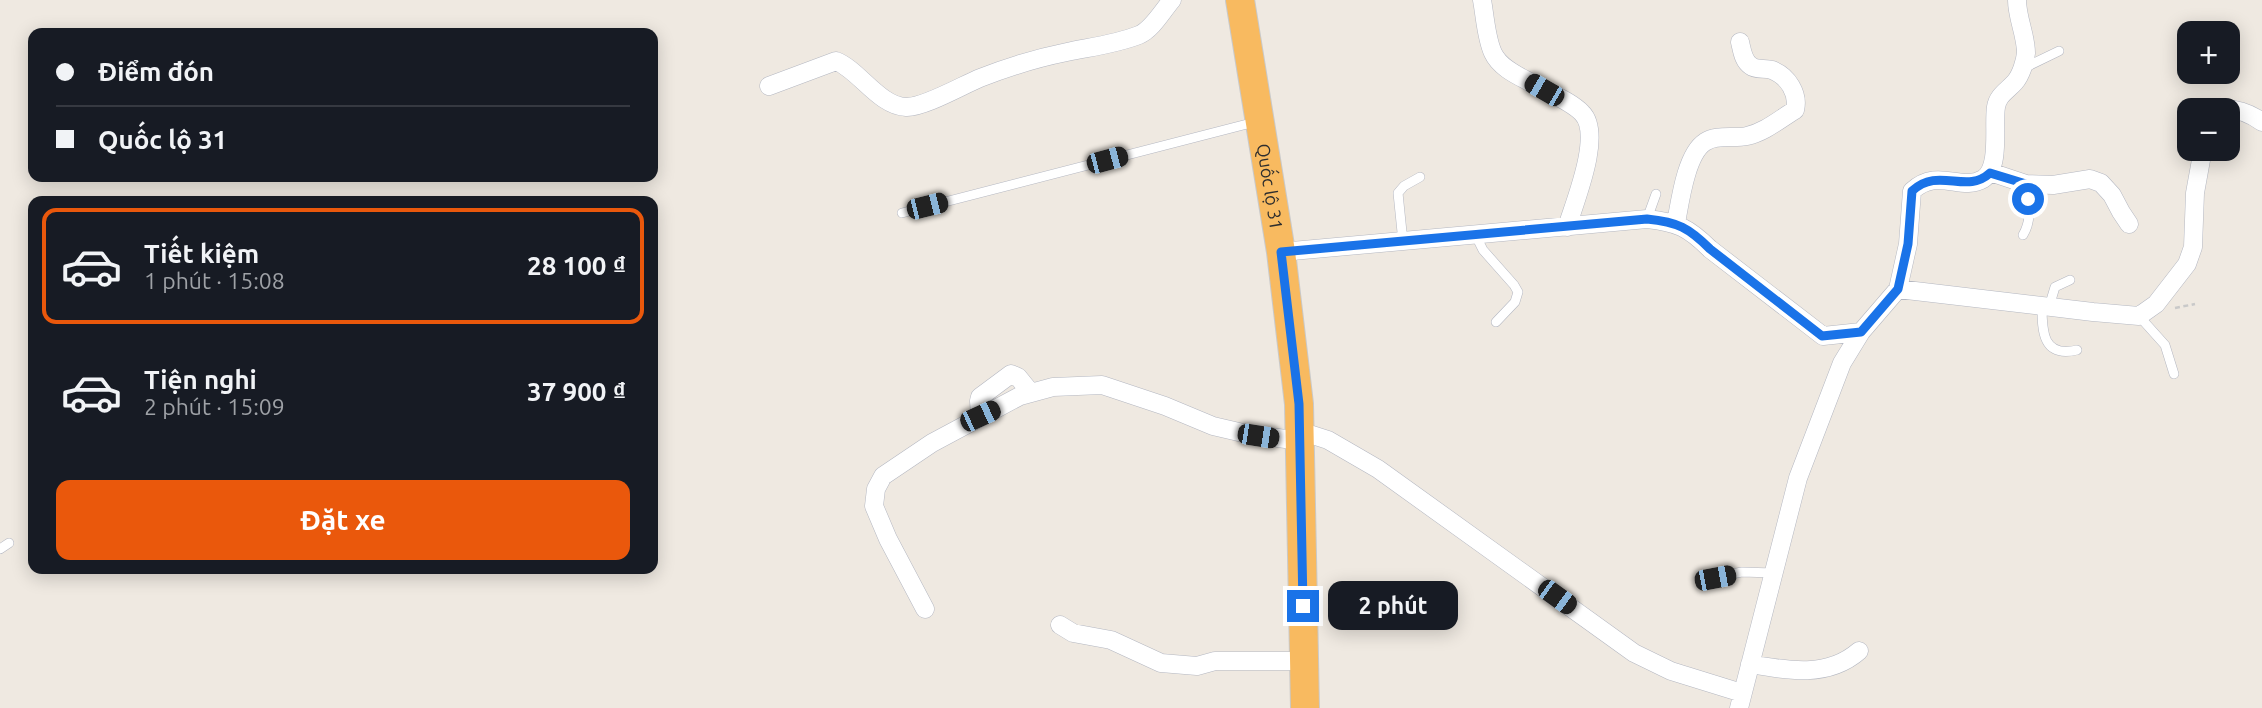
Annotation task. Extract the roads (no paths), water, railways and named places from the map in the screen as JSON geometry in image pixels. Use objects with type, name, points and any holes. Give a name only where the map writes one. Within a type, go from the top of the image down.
[{"type":"highway","name":"Quốc lộ 31","points":[[1240,0],[1281,252],[1299,404],[1305,708]]},
{"type":"street","points":[[769,86],[836,61],[844,64],[876,92],[895,104],[907,107],[1033,60],[1098,47],[1143,34],[1172,0]]},
{"type":"street","points":[[1482,0],[1493,53],[1500,64],[1574,107],[1584,114],[1589,124],[1590,146],[1567,227]]},
{"type":"street","points":[[926,609],[888,539],[874,506],[876,489],[883,476],[932,443],[1020,396],[1053,387],[1102,385],[1165,406],[1213,426],[1243,433],[1328,440],[1378,469],[1633,653],[1741,701],[1798,478],[1842,363],[1861,332],[1898,289],[1908,244],[1912,191],[1933,180],[1973,182],[1990,173],[1995,146],[1996,105],[2004,90],[2015,82],[2026,55],[2017,14],[2017,0]]},
{"type":"street","points":[[1676,223],[1687,170],[1698,148],[1715,138],[1749,136],[1795,110],[1795,93],[1783,76],[1773,71],[1752,68],[1745,60],[1740,42]]},
{"type":"street","points":[[2240,111],[2262,122]]},
{"type":"street","points":[[1898,289],[2139,316],[2156,304],[2187,264],[2193,247],[2195,193],[2201,161]]},
{"type":"street","points":[[1990,173],[2026,184],[2053,185],[2090,179],[2101,183],[2112,195],[2129,224]]},
{"type":"street","points":[[1281,252],[1647,219],[1676,223],[1694,233],[1710,249],[1822,336],[1842,363]]},
{"type":"street","points":[[1822,336],[1861,332]]},
{"type":"street","points":[[1060,625],[1073,634],[1111,640],[1161,663],[1197,666],[1227,661],[1304,661]]},
{"type":"street","points":[[1750,664],[1796,671],[1822,669],[1847,662],[1859,651]]},
{"type":"lane","points":[[2022,68],[2060,51]]},
{"type":"lane","points":[[902,213],[1260,121]]},
{"type":"lane","points":[[1403,242],[1398,194],[1404,186],[1420,177]]},
{"type":"lane","points":[[2023,235],[2029,225],[2030,214],[2026,184]]},
{"type":"lane","points":[[1647,219],[1656,194]]},
{"type":"lane","points":[[1476,236],[1483,250],[1517,292],[1515,302],[1496,322]]},
{"type":"lane","points":[[2070,279],[2055,287],[2046,306],[2042,326],[2046,340],[2055,350],[2065,353],[2077,350]]},
{"type":"lane","points":[[2139,316],[2165,345],[2174,374]]},
{"type":"lane","points":[[1715,578],[1742,572],[1773,573]]}]
